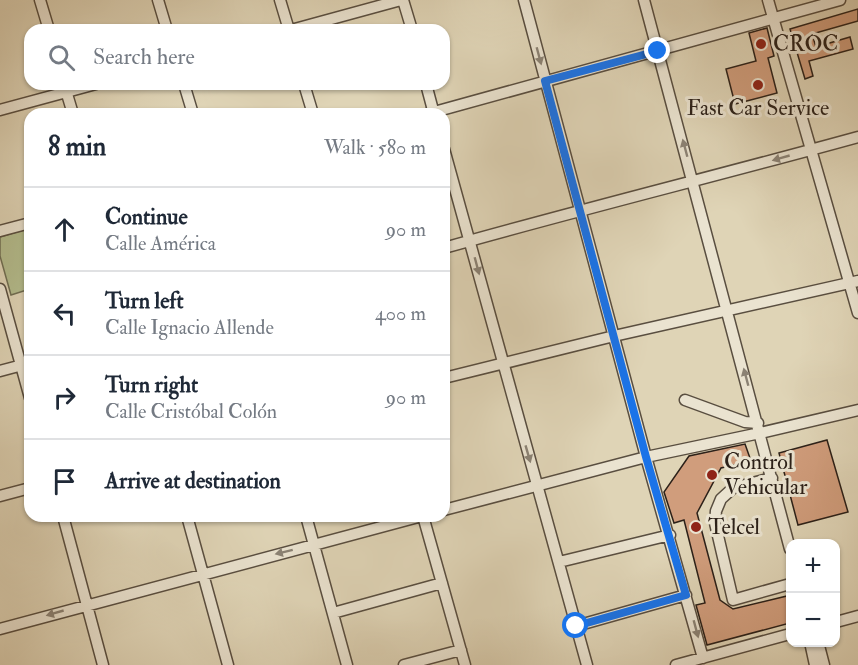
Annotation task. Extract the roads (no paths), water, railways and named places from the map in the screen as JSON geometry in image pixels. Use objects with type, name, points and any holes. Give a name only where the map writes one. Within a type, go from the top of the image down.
[{"type":"street","points":[[40,0],[47,24]]},
{"type":"street","points":[[158,0],[166,24]]},
{"type":"street","points":[[280,0],[288,24]]},
{"type":"street","points":[[312,24],[402,0],[410,24]]},
{"type":"street","points":[[524,0],[646,457],[670,535],[703,658]]},
{"type":"street","points":[[644,0],[787,539]]},
{"type":"street","points":[[768,0],[810,150],[854,282],[858,313]]},
{"type":"street","points":[[450,108],[840,0]]},
{"type":"street","points":[[0,110],[60,90]]},
{"type":"street","points":[[67,90],[71,108]]},
{"type":"street","points":[[186,90],[190,108]]},
{"type":"street","points":[[306,90],[311,108]]},
{"type":"street","points":[[427,90],[431,108]]},
{"type":"street","points":[[450,246],[858,137]]},
{"type":"street","points":[[450,170],[587,665]]},
{"type":"street","points":[[0,231],[24,225]]},
{"type":"street","points":[[450,377],[614,336],[854,282]]},
{"type":"street","points":[[0,289],[24,361]]},
{"type":"street","points":[[0,371],[24,364]]},
{"type":"street","points":[[685,400],[759,428]]},
{"type":"street","points":[[450,508],[759,428],[858,410]]},
{"type":"street","points":[[772,478],[730,490],[717,506],[715,523],[733,600],[786,585]]},
{"type":"street","points":[[0,496],[24,490]]},
{"type":"street","points":[[65,522],[103,665]]},
{"type":"street","points":[[189,522],[228,665]]},
{"type":"street","points":[[308,522],[347,665]]},
{"type":"street","points":[[0,628],[400,522]]},
{"type":"street","points":[[424,522],[465,665]]},
{"type":"street","points":[[559,562],[670,535]]},
{"type":"street","points":[[333,613],[442,583]]},
{"type":"street","points":[[576,626],[686,595]]},
{"type":"street","points":[[840,621],[858,616]]},
{"type":"street","points":[[676,665],[786,635]]},
{"type":"street","points":[[811,647],[815,665]]},
{"type":"street","points":[[819,647],[824,665]]},
{"type":"street","points":[[404,665],[461,650]]},
{"type":"place","name":"CROC","points":[[761,44]]},
{"type":"place","name":"Fast Car Service","points":[[758,85]]},
{"type":"place","name":"Control Vehicular","points":[[712,475]]},
{"type":"place","name":"Telcel","points":[[696,527]]}]
